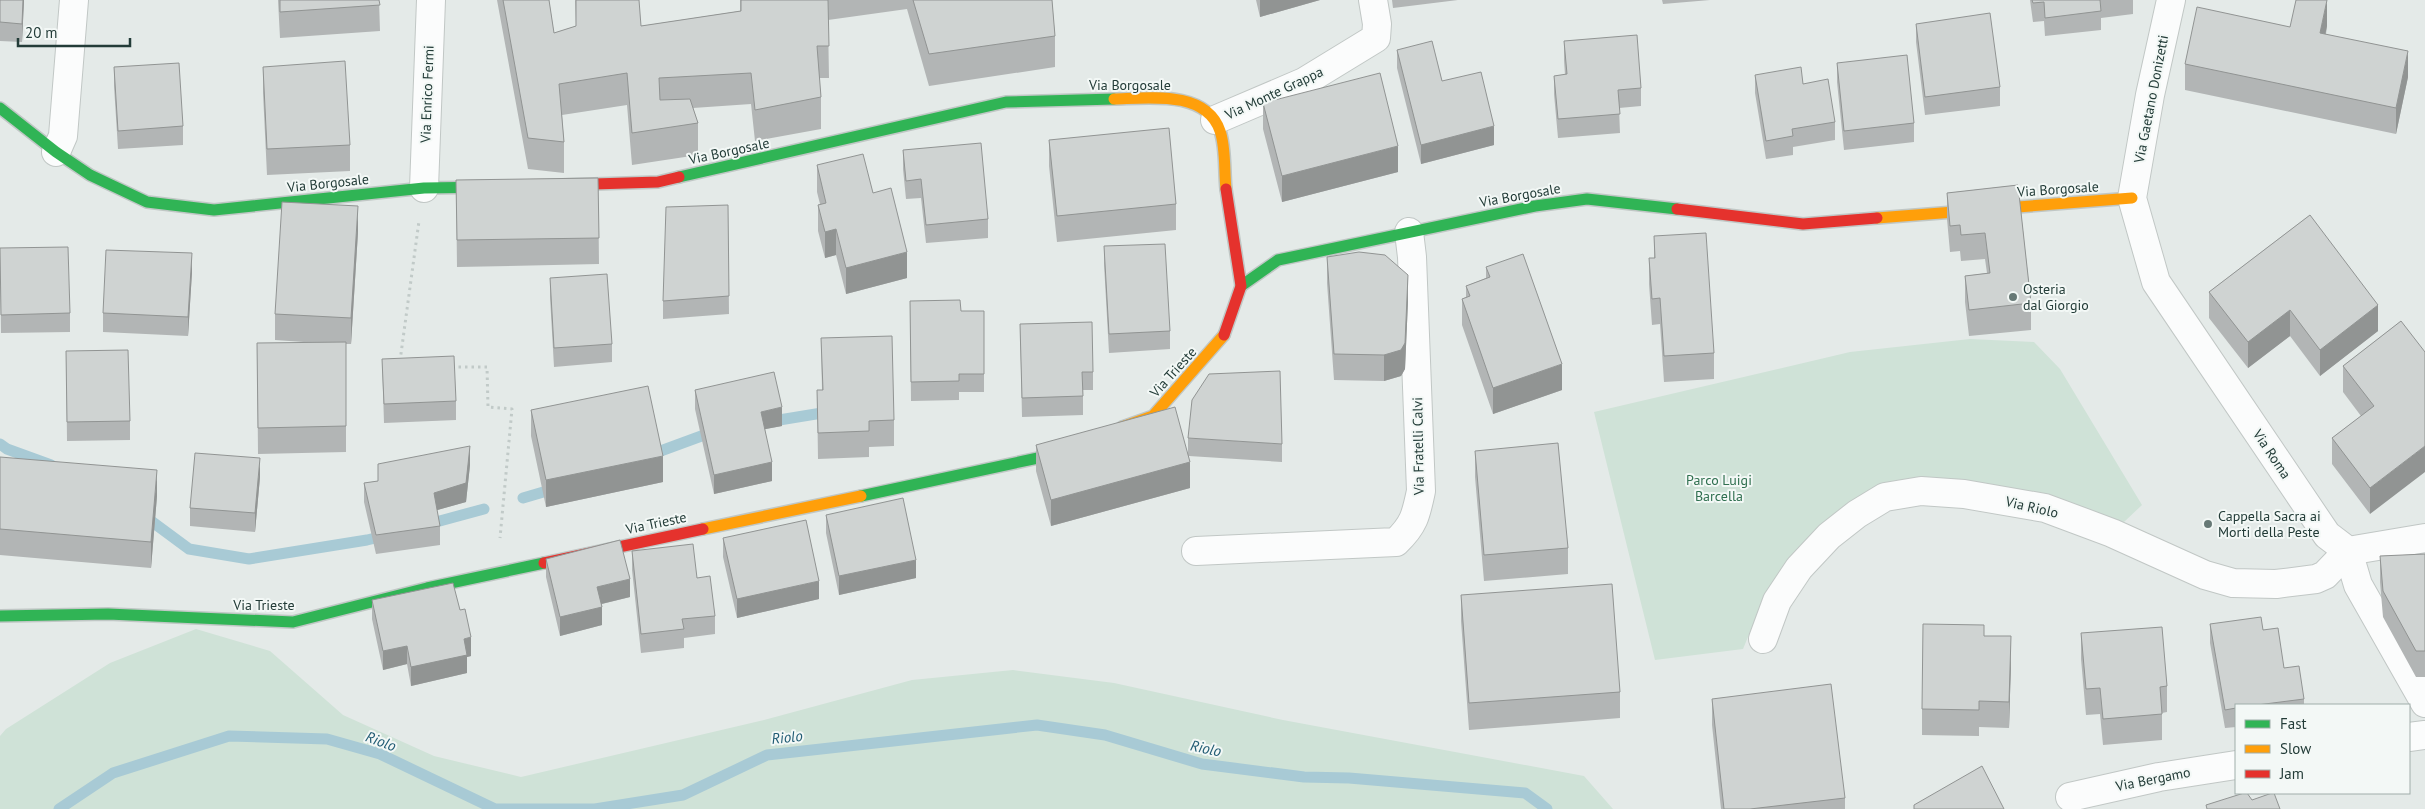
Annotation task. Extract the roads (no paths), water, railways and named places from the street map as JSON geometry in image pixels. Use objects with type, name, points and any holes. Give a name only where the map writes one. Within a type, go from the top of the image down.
[{"type":"street","points":[[56,152],[63,136],[74,0]]},
{"type":"street","name":"Via Enrico Fermi","points":[[424,188],[431,0]]},
{"type":"street","name":"Via Monte Grappa","points":[[1215,120],[1304,82],[1376,38],[1377,24],[1373,0]]},
{"type":"street","name":"Via Gaetano Donizetti","points":[[2132,198],[2150,96],[2171,0]]},
{"type":"street","name":"Via Borgosale","points":[[548,185],[658,182],[1006,102],[1154,98],[1184,101],[1200,107],[1215,120]]},
{"type":"street","name":"Via Borgosale","points":[[0,108],[56,152],[90,175],[147,202],[214,210],[424,188],[510,186]]},
{"type":"street","points":[[1215,120],[1221,133],[1226,194],[1240,286]]},
{"type":"street","name":"Via Borgosale","points":[[1240,286],[1278,260],[1535,206],[1587,199],[1803,224],[2132,198]]},
{"type":"street","name":"Via Roma","points":[[2132,198],[2156,282],[2327,535],[2348,551]]},
{"type":"street","name":"Via Fratelli Calvi","points":[[1196,551],[1396,542],[1409,530],[1416,517],[1422,491],[1412,257],[1409,232]]},
{"type":"street","name":"Via Trieste","points":[[1109,432],[1153,416],[1223,339],[1240,286]]},
{"type":"street","name":"Via Trieste","points":[[0,616],[108,614],[293,622],[496,573],[1038,458],[1082,442]]},
{"type":"street","name":"Via Riolo","points":[[1763,639],[1776,601],[1799,568],[1829,536],[1857,514],[1885,497],[1920,490],[1964,494],[2045,508],[2112,533],[2205,575],[2233,583],[2276,584],[2316,578],[2325,575],[2348,551]]},
{"type":"street","points":[[2425,538],[2348,551],[2358,585],[2425,703]]},
{"type":"street","points":[[2410,737],[2425,735]]},
{"type":"street","name":"Via Bergamo","points":[[2070,797],[2160,777],[2235,764]]},
{"type":"waterway","points":[[767,422],[828,412]]},
{"type":"waterway","points":[[647,456],[715,431]]},
{"type":"waterway","points":[[0,444],[7,449],[51,465]]},
{"type":"waterway","points":[[523,498],[557,488]]},
{"type":"waterway","points":[[425,525],[484,509]]},
{"type":"waterway","points":[[143,515],[189,549],[249,559],[388,535]]},
{"type":"waterway","name":"Riolo","points":[[59,809],[113,773],[229,736],[327,739],[380,754],[495,809],[595,809],[683,795],[767,755],[1037,725],[1105,735],[1202,764],[1304,777],[1349,778],[1525,793],[1547,809]]},
{"type":"place","name":"Osteria dal Giorgio","points":[[2013,297]]},
{"type":"place","name":"Cappella Sacra ai Morti della Peste","points":[[2208,524]]},
{"type":"park label","name":"Parco Luigi Barcella","points":[[1719,488]]}]
